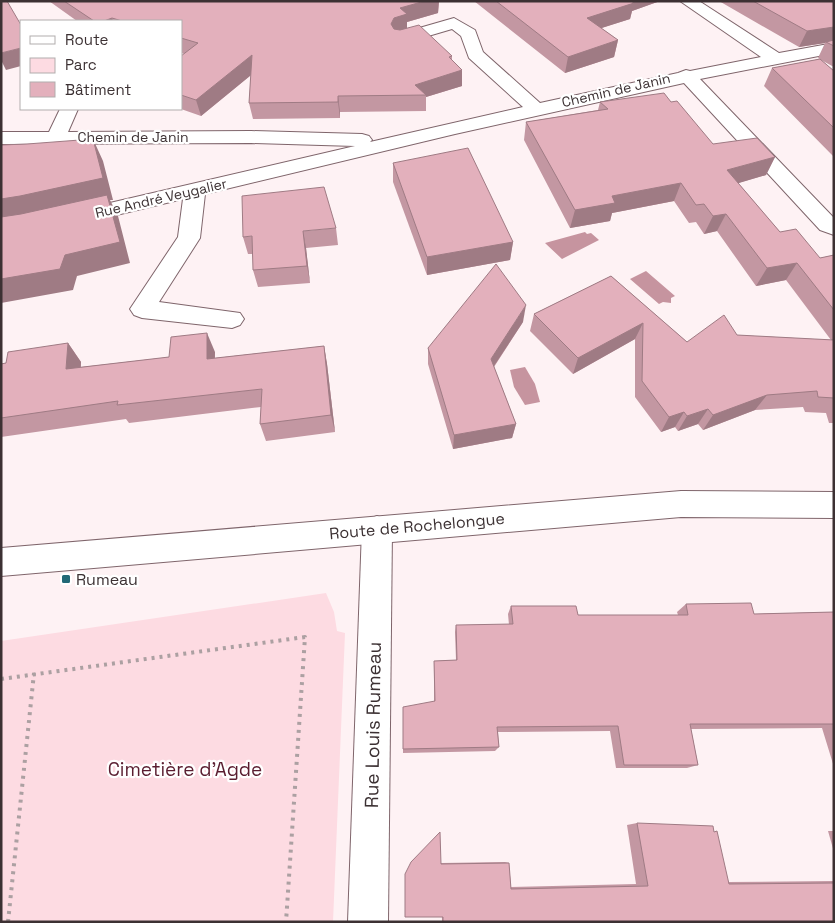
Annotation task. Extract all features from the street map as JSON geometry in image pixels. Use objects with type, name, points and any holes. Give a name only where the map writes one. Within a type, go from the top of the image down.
[{"type":"street","points":[[688,1],[775,58]]},
{"type":"street","points":[[401,39],[454,23],[469,34],[475,54],[535,108]]},
{"type":"street","name":"Chemin de Janin","points":[[262,175],[535,108],[686,75],[834,48]]},
{"type":"street","points":[[686,75],[828,225],[834,228]]},
{"type":"street","points":[[56,138],[69,110]]},
{"type":"street","points":[[262,175],[273,162],[275,150],[265,137]]},
{"type":"street","name":"Chemin de Janin","points":[[1,138],[265,137],[401,140]]},
{"type":"street","name":"Rue André Veygalier","points":[[62,220],[262,175]]},
{"type":"street","points":[[196,190],[189,238],[142,309],[232,319]]},
{"type":"street","name":"Route de Rochelongue","points":[[1,562],[681,504],[834,505]]},
{"type":"street","name":"Rue Louis Rumeau","points":[[368,922],[377,529]]},
{"type":"path","points":[[1,680],[34,673],[305,636],[286,922]]},
{"type":"path","points":[[8,922],[34,673]]},
{"type":"green space","name":"Cimetière d'Agde","points":[[326,593],[334,612],[337,631],[345,633],[333,922],[1,922],[1,641]]},
{"type":"shaded area","points":[[585,232],[587,234],[591,233],[599,240],[562,259],[545,243]]},
{"type":"shaded area","points":[[646,271],[675,296],[671,298],[671,303],[663,302],[659,304],[630,279]]},
{"type":"shaded area","points":[[525,367],[535,384],[540,402],[525,405],[514,387],[510,370]]},
{"type":"building","points":[[1,1],[7,1],[20,23],[20,48],[1,53]]},
{"type":"building","points":[[64,1],[425,1],[400,8],[407,14],[394,18],[391,24],[394,29],[400,30],[419,25],[452,56],[449,57],[462,70],[415,85],[426,95],[338,96],[338,102],[249,103],[252,55],[196,100],[182,95],[182,55],[198,43],[182,38],[182,20],[119,20],[112,18],[92,20]]},
{"type":"building","points":[[496,1],[631,1],[634,3],[587,18],[618,40],[568,57]]},
{"type":"building","points":[[753,1],[834,1],[834,27],[807,31]]},
{"type":"building","points":[[834,40],[834,46],[826,42]]},
{"type":"building","points":[[820,59],[834,71],[834,128],[772,68]]},
{"type":"building","points":[[664,93],[671,102],[677,101],[713,144],[757,138],[775,157],[727,170],[780,232],[796,229],[820,258],[834,255],[834,310],[797,263],[767,268],[726,214],[713,216],[704,204],[696,205],[681,183],[612,196],[615,203],[575,210],[526,122],[608,109],[600,102]]},
{"type":"building","points":[[93,139],[103,178],[1,199],[1,145]]},
{"type":"building","points":[[468,148],[513,242],[427,257],[393,163]]},
{"type":"building","points":[[324,187],[336,228],[303,231],[307,266],[253,270],[252,236],[243,237],[242,196]]},
{"type":"building","points":[[107,195],[120,242],[65,255],[60,269],[1,279],[1,217]]},
{"type":"building","points":[[496,264],[526,305],[491,359],[516,424],[454,435],[428,348]]},
{"type":"building","points":[[611,276],[687,342],[724,315],[737,335],[834,340],[834,398],[818,397],[817,391],[767,395],[713,415],[708,409],[687,416],[684,412],[669,417],[642,381],[643,323],[578,358],[534,314]]},
{"type":"building","points":[[207,333],[207,359],[324,346],[331,415],[260,424],[262,389],[117,405],[118,401],[1,418],[1,364],[6,363],[8,352],[68,343],[66,369],[169,357],[171,337]]},
{"type":"building","points":[[751,603],[754,614],[834,612],[834,724],[690,724],[698,765],[624,765],[618,726],[497,727],[499,747],[403,749],[403,707],[435,701],[434,661],[457,660],[456,625],[513,624],[511,606],[576,606],[578,615],[688,615],[686,604]]},
{"type":"building","points":[[637,823],[713,826],[714,832],[717,831],[729,884],[834,883],[834,922],[443,922],[443,917],[405,917],[405,874],[411,862],[440,832],[441,864],[509,863],[511,889],[648,886]]},
{"type":"place","name":"Rumeau","points":[[66,579]]}]
